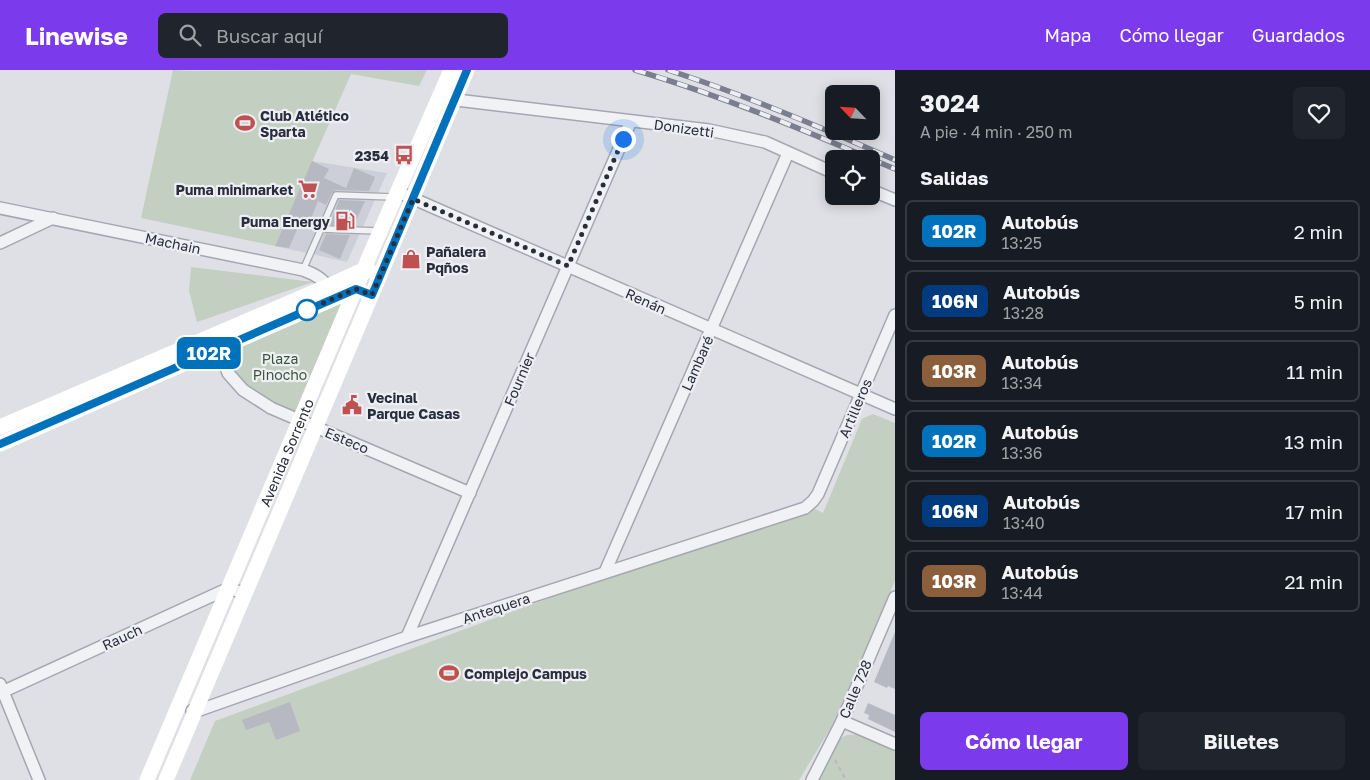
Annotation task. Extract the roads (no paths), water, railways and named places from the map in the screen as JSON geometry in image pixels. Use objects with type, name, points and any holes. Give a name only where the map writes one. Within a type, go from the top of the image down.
[{"type":"main road","name":"Avenida Sorrento","points":[[147,780],[451,70]]},
{"type":"main road","name":"Avenida Sorrento","points":[[166,780],[467,70]]},
{"type":"main road","points":[[0,444],[219,349],[331,292],[365,269],[380,276]]},
{"type":"main road","points":[[0,427],[331,292],[356,289],[372,295]]},
{"type":"street","name":"Donizetti","points":[[439,98],[709,130],[766,142],[825,169]]},
{"type":"street","name":"Fournier","points":[[408,637],[631,121]]},
{"type":"street","name":"Lambaré","points":[[605,572],[788,153]]},
{"type":"street","points":[[880,194],[895,200]]},
{"type":"street","name":"Renán","points":[[397,195],[413,199],[895,409]]},
{"type":"street","name":"Machain","points":[[0,208],[303,270],[316,274],[331,292]]},
{"type":"street","points":[[0,243],[53,218]]},
{"type":"street","name":"Artilleros","points":[[813,501],[818,494],[895,315]]},
{"type":"street","name":"Esteco","points":[[219,349],[228,373],[243,390],[271,408],[470,492]]},
{"type":"street","name":"Antequera","points":[[194,712],[408,637],[805,508],[813,501]]},
{"type":"street","points":[[229,588],[245,594]]},
{"type":"street","name":"Rauch","points":[[1,689],[229,588]]},
{"type":"street","name":"Calle 728","points":[[812,780],[842,721],[895,597]]},
{"type":"street","points":[[1,689],[39,780]]},
{"type":"street","points":[[178,706],[194,712]]},
{"type":"street","points":[[842,721],[895,744]]},
{"type":"lane","points":[[303,270],[336,195],[397,195]]},
{"type":"lane","points":[[321,229],[381,231]]},
{"type":"railway","points":[[635,70],[695,89],[850,150]]},
{"type":"railway","points":[[668,70],[782,112],[895,160]]},
{"type":"railway","points":[[880,163],[895,169]]},
{"type":"place","name":"Club Atlético Sparta","points":[[245,123]]},
{"type":"place","name":"2354","points":[[404,155]]},
{"type":"place","name":"Puma minimarket","points":[[308,189]]},
{"type":"place","name":"Puma Energy","points":[[345,221]]},
{"type":"place","name":"Pañalera Pqños","points":[[411,259]]},
{"type":"place","name":"Vecinal Parque Casas","points":[[352,405]]},
{"type":"place","name":"Complejo Campus","points":[[449,673]]},
{"type":"park label","name":"Plaza Pinocho","points":[[280,366]]}]
